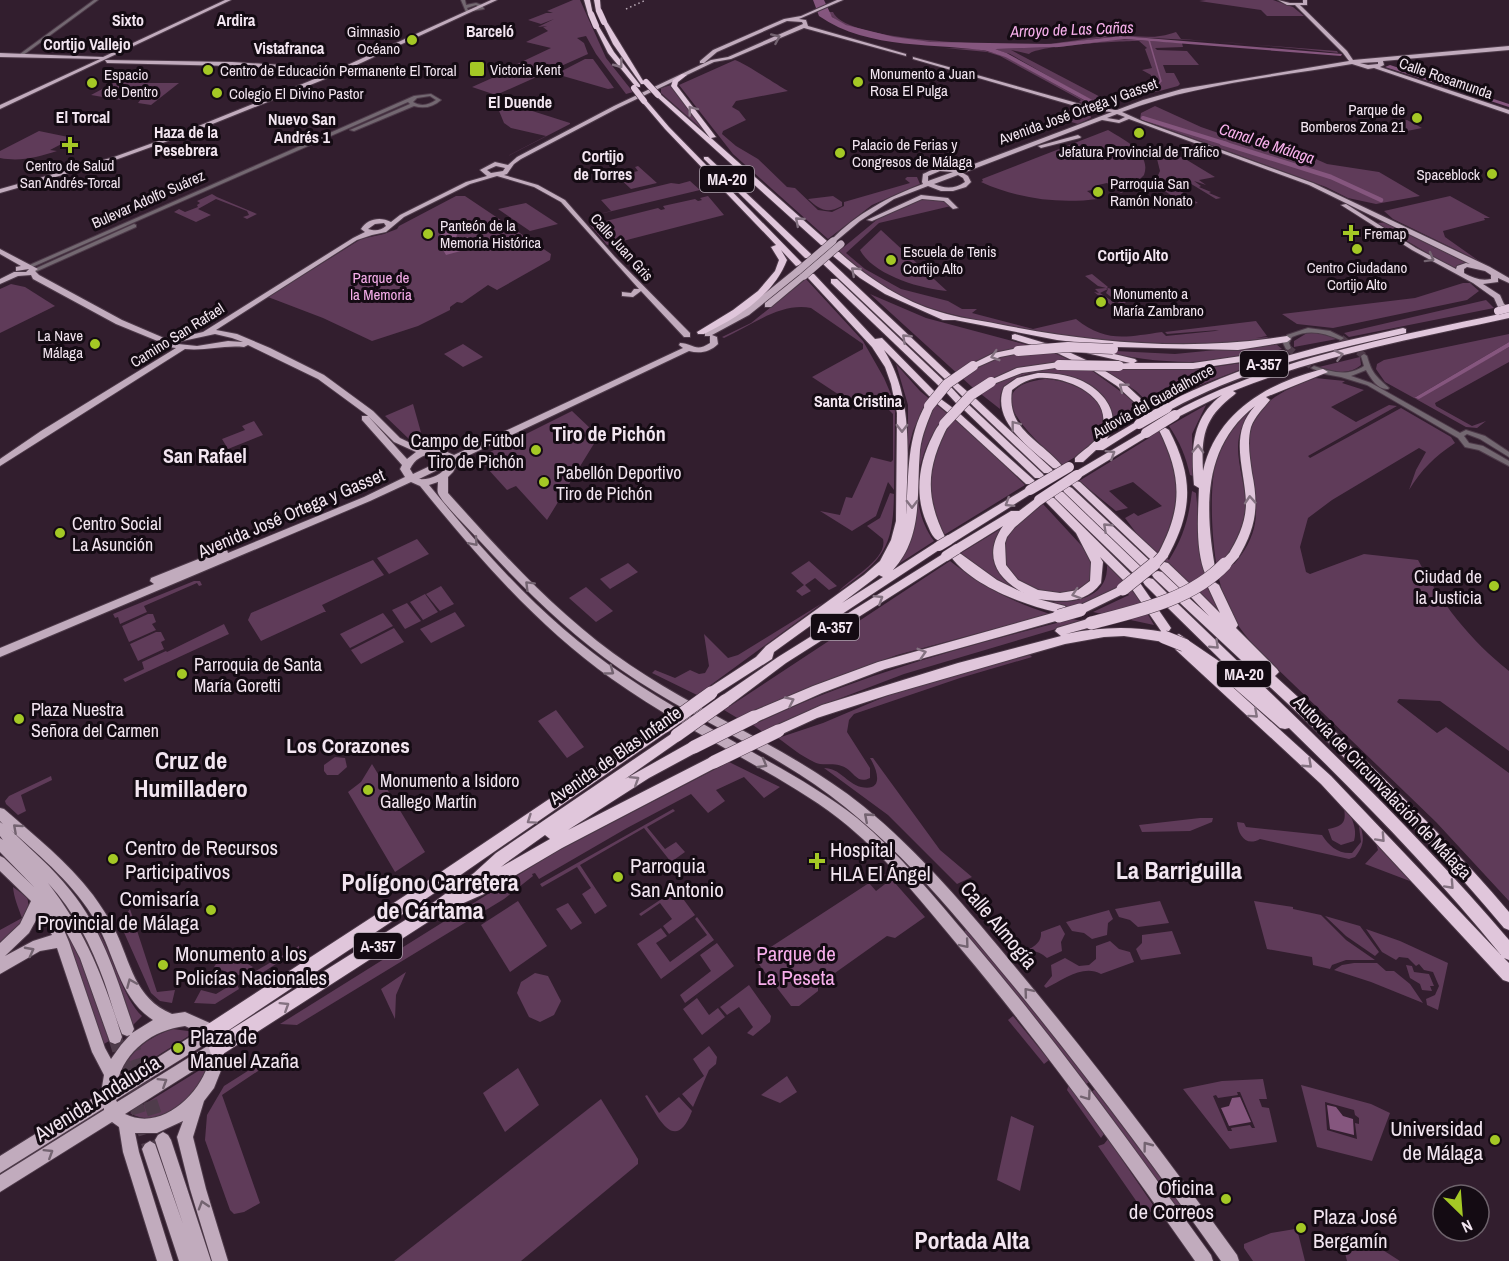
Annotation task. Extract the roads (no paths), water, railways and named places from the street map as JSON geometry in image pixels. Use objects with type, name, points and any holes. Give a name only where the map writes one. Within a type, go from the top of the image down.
[{"type":"highway","points":[[587,0],[596,26],[611,53],[630,79],[640,83],[774,200],[828,242]]},
{"type":"highway","name":"MA-20","points":[[597,0],[604,22],[640,83],[653,94],[694,146],[811,253]]},
{"type":"highway","points":[[684,75],[675,81],[674,86],[678,93],[714,138],[774,200]]},
{"type":"highway","points":[[653,94],[680,142],[803,272],[841,305],[876,345],[890,368],[902,413],[901,520],[897,540],[884,564],[819,615],[770,649],[762,658]]},
{"type":"highway","points":[[707,334],[740,311],[778,272],[783,260],[770,235]]},
{"type":"highway","points":[[836,254],[857,273],[886,293],[938,315],[1045,346]]},
{"type":"highway","points":[[823,265],[966,400],[1040,477]]},
{"type":"highway","points":[[841,305],[849,310],[933,400],[1040,477]]},
{"type":"highway","name":"Autovía del Guadalhorce","points":[[1040,477],[1069,467],[1142,429],[1171,412],[1204,388],[1256,367],[1368,339],[1506,312]]},
{"type":"highway","name":"Autovía del Guadalhorce","points":[[1171,412],[1264,375],[1506,312]]},
{"type":"highway","points":[[938,315],[1111,344],[1178,347],[1243,346]]},
{"type":"highway","points":[[968,321],[1060,347],[1083,362]]},
{"type":"highway","points":[[1164,430],[1177,456],[1184,487],[1180,519],[1153,567],[1089,616],[1060,613],[1002,590],[971,570],[948,548],[929,519],[924,487],[931,448],[944,424],[971,395],[991,382],[1020,370],[1059,365],[1202,365],[1255,358],[1352,339],[1368,339]]},
{"type":"highway","points":[[819,615],[873,582],[890,567],[906,544],[912,522],[913,452],[918,431],[933,400],[946,384],[973,366],[997,355],[1068,347],[1179,351],[1287,343]]},
{"type":"highway","points":[[1085,350],[1153,364],[1202,365]]},
{"type":"highway","points":[[1094,367],[1120,384],[1149,411]]},
{"type":"highway","points":[[1209,573],[1204,507],[1210,456],[1226,427],[1253,401],[1277,387],[1319,370]]},
{"type":"highway","points":[[1040,477],[1004,405],[1007,390],[1025,378],[1046,375],[1070,379],[1091,389],[1102,401],[1108,417],[1105,435],[1079,460]]},
{"type":"highway","points":[[1204,507],[1201,500],[1197,457],[1201,426],[1211,408],[1221,399],[1264,375]]},
{"type":"highway","points":[[439,907],[475,892],[530,857],[714,762],[875,686],[1089,616],[1153,605],[1186,592],[1214,575],[1234,555],[1246,533],[1251,511],[1242,449],[1249,418],[1258,406],[1288,384]]},
{"type":"highway","name":"Autovía del Guadalhorce","points":[[1061,491],[1142,429]]},
{"type":"highway","name":"Avenida de Blas Infante","points":[[211,1032],[671,730],[725,701],[948,548],[1040,477]]},
{"type":"highway","points":[[1061,491],[1081,532],[1093,547],[1100,564],[1098,578],[1089,590],[1074,596],[1053,598],[1033,594],[1015,584],[1001,566],[999,542],[1008,526],[1061,491]]},
{"type":"highway","points":[[1061,491],[1153,567],[1180,596],[1241,639],[1307,706],[1324,728]]},
{"type":"highway","name":"Avenida de Blas Infante","points":[[217,1048],[439,907],[671,730],[711,693],[762,658],[776,653],[948,548],[1061,491]]},
{"type":"highway","name":"Autovía de Circunvalación de Málaga","points":[[1061,491],[1153,567],[1509,951]]},
{"type":"highway","points":[[1081,532],[1136,586],[1170,637],[1326,780],[1509,975]]},
{"type":"highway","points":[[1213,585],[1228,619],[1241,639]]},
{"type":"highway","name":"Autovía de Circunvalación de Málaga","points":[[1180,596],[1324,728],[1416,819],[1509,923]]},
{"type":"highway","points":[[479,878],[644,774],[802,695],[882,665],[1060,613]]},
{"type":"highway","points":[[1118,620],[1170,637],[1202,654],[1293,731],[1315,744]]},
{"type":"highway","points":[[817,713],[883,690],[1076,636],[1123,631],[1170,637]]},
{"type":"main road","points":[[107,58],[224,0]]},
{"type":"main road","points":[[107,58],[230,0]]},
{"type":"main road","points":[[479,5],[489,0]]},
{"type":"main road","points":[[0,189],[134,152],[331,73],[467,9],[495,0]]},
{"type":"main road","points":[[828,8],[841,0]]},
{"type":"main road","points":[[495,176],[468,183],[402,216],[385,231],[367,231],[370,223],[382,221],[483,170],[488,165],[498,164],[653,94],[711,56],[715,51],[786,20],[815,13],[848,0]]},
{"type":"main road","points":[[1280,0],[1297,5],[1305,4],[1305,0]]},
{"type":"main road","points":[[1297,5],[1345,52],[1352,62]]},
{"type":"main road","points":[[498,164],[508,172],[519,158],[653,94],[684,75],[753,48],[804,23],[815,13]]},
{"type":"main road","points":[[794,19],[904,55],[906,58],[915,58],[1103,116],[1123,116],[1280,171],[1351,202],[1370,206],[1376,210],[1377,214],[1509,281]]},
{"type":"main road","points":[[735,42],[749,43],[753,48]]},
{"type":"main road","points":[[1352,62],[1378,62],[1509,50]]},
{"type":"main road","points":[[1345,52],[1378,62]]},
{"type":"main road","points":[[0,55],[90,61],[107,58],[232,64],[331,73]]},
{"type":"main road","points":[[711,56],[720,59]]},
{"type":"main road","points":[[1352,62],[1361,56]]},
{"type":"main road","points":[[0,105],[90,61]]},
{"type":"main road","name":"Avenida José Ortega y Gasset","points":[[962,174],[1103,116],[1123,116],[1151,102],[1187,93],[1352,62]]},
{"type":"main road","name":"Calle Rosamunda","points":[[1378,62],[1509,112]]},
{"type":"main road","name":"Avenida José Ortega y Gasset","points":[[803,272],[828,242],[875,207],[892,198],[1032,149],[1103,116]]},
{"type":"main road","points":[[1123,116],[1283,177],[1341,203],[1351,202]]},
{"type":"main road","points":[[1032,149],[1078,138]]},
{"type":"main road","points":[[483,170],[486,174],[495,176]]},
{"type":"main road","points":[[949,170],[962,174],[968,182],[960,188],[948,189],[931,185],[924,177],[933,171],[949,170]]},
{"type":"main road","name":"Calle Juan Gris","points":[[495,176],[508,172],[552,193],[563,201],[685,342]]},
{"type":"main road","name":"Calle Juan Gris","points":[[531,184],[561,203],[608,260],[655,307]]},
{"type":"main road","name":"Avenida José Ortega y Gasset","points":[[707,334],[746,320],[870,220],[899,201],[931,185]]},
{"type":"main road","points":[[870,220],[921,197],[946,199],[955,208]]},
{"type":"main road","points":[[1341,203],[1339,207],[1343,212],[1366,218],[1470,279],[1497,297],[1506,312]]},
{"type":"main road","points":[[1366,218],[1377,214]]},
{"type":"main road","points":[[382,221],[390,225]]},
{"type":"main road","name":"Camino San Rafael","points":[[216,329],[367,231]]},
{"type":"main road","name":"Camino San Rafael","points":[[0,463],[180,346],[188,338],[367,231]]},
{"type":"main road","points":[[0,251],[25,271]]},
{"type":"main road","points":[[0,258],[127,332],[164,345],[209,346],[228,343],[243,345],[316,381],[363,416],[382,434],[412,475],[555,629],[614,675],[661,698]]},
{"type":"main road","points":[[1460,274],[1460,268],[1466,266],[1489,270],[1496,277],[1491,282],[1470,279]]},
{"type":"main road","name":"Bulevar Adolfo Suárez","points":[[0,282],[25,271]]},
{"type":"main road","points":[[1497,297],[1499,291],[1509,287]]},
{"type":"main road","points":[[625,294],[633,295],[637,291]]},
{"type":"main road","points":[[78,303],[163,340],[203,335],[216,329],[241,339],[321,377],[370,413],[397,440],[425,453]]},
{"type":"main road","points":[[209,346],[215,341],[216,329]]},
{"type":"main road","points":[[707,334],[715,341],[709,348],[700,351],[685,342],[707,334]]},
{"type":"main road","name":"Camino San Rafael","points":[[0,457],[180,346],[203,335]]},
{"type":"main road","name":"Avenida José Ortega y Gasset","points":[[0,653],[451,458],[685,342]]},
{"type":"main road","points":[[438,451],[451,458],[452,470],[443,477],[412,475],[414,458],[425,453],[438,451]]},
{"type":"main road","name":"Avenida José Ortega y Gasset","points":[[0,646],[412,475]]},
{"type":"main road","points":[[443,477],[443,494],[559,615],[661,698]]},
{"type":"main road","name":"Calle Almogía","points":[[661,698],[809,783],[858,808],[892,838],[957,906],[1090,1069],[1231,1261]]},
{"type":"main road","name":"Calle Almogía","points":[[809,783],[884,850],[941,915],[1066,1068],[1205,1261]]},
{"type":"main road","points":[[0,813],[71,877],[109,933],[138,1001],[159,1017],[171,1021]]},
{"type":"main road","points":[[0,828],[46,873],[75,906],[107,970],[127,1029]]},
{"type":"main road","points":[[0,844],[39,880],[65,913],[81,942],[115,1037]]},
{"type":"main road","points":[[0,862],[38,899],[53,921],[99,1052],[112,1074]]},
{"type":"main road","points":[[0,952],[26,930],[32,920],[38,899]]},
{"type":"main road","points":[[941,915],[957,906]]},
{"type":"main road","points":[[0,967],[37,947],[62,942]]},
{"type":"main road","points":[[185,1019],[198,1022],[211,1032],[217,1048],[216,1067],[209,1084],[198,1099],[181,1114],[158,1125],[140,1127],[126,1124],[113,1113],[108,1097],[112,1074],[123,1053],[135,1041],[148,1031],[171,1021],[185,1019]]},
{"type":"main road","name":"Avenida Andalucía","points":[[0,1166],[211,1032]]},
{"type":"main road","name":"Avenida Andalucía","points":[[0,1185],[217,1048]]},
{"type":"main road","points":[[198,1099],[185,1137],[220,1261]]},
{"type":"main road","points":[[126,1124],[131,1152],[165,1261]]},
{"type":"main road","points":[[187,1261],[156,1144],[203,1261]]},
{"type":"street","points":[[21,55],[96,0]]},
{"type":"street","points":[[463,0],[467,9]]},
{"type":"street","points":[[468,0],[479,5]]},
{"type":"street","points":[[428,95],[435,96],[439,100],[428,106],[412,102],[428,95]]},
{"type":"street","name":"Bulevar Adolfo Suárez","points":[[25,271],[59,260],[412,102]]},
{"type":"street","name":"Bulevar Adolfo Suárez","points":[[25,271],[412,102]]},
{"type":"street","points":[[1287,343],[1296,332],[1308,330],[1326,331],[1341,338]]},
{"type":"street","points":[[1364,356],[1374,379],[1462,434],[1467,445],[1484,446],[1509,455]]},
{"type":"street","points":[[1342,375],[1357,373],[1367,367]]},
{"type":"street","points":[[1319,370],[1369,384],[1462,434],[1481,436],[1484,446],[1509,464]]},
{"type":"waterway","points":[[1149,40],[1161,81],[1153,90]]},
{"type":"waterway","name":"Canal de Málaga","points":[[988,49],[1006,55],[1101,107]]},
{"type":"waterway","name":"Canal de Málaga","points":[[1143,118],[1227,144]]},
{"type":"waterway","name":"Canal de Málaga","points":[[1222,143],[1331,177],[1381,200]]},
{"type":"tunnel","points":[[1341,338],[1364,356]]},
{"type":"tunnel","points":[[1288,348],[1314,368]]},
{"type":"tunnel","points":[[115,1037],[150,1149]]},
{"type":"tunnel","points":[[130,1038],[159,1128]]},
{"type":"railway","points":[[626,9],[646,0]]},
{"type":"place","name":"Gimnasio Océano","points":[[412,40]]},
{"type":"place","name":"Victoria Kent","points":[[477,69]]},
{"type":"place","name":"Centro de Educación Permanente El Torcal","points":[[208,70]]},
{"type":"place","name":"Monumento a Juan Rosa El Pulga","points":[[858,82]]},
{"type":"place","name":"Espacio de Dentro","points":[[92,83]]},
{"type":"place","name":"Colegio El Divino Pastor","points":[[217,93]]},
{"type":"place","name":"Parque de Bomberos Zona 21","points":[[1417,118]]},
{"type":"place","name":"Jefatura Provincial de Tráfico","points":[[1139,133]]},
{"type":"place","name":"Centro de Salud San Andrés-Torcal","points":[[70,145]]},
{"type":"place","name":"Palacio de Ferias y Congresos de Málaga","points":[[840,153]]},
{"type":"place","name":"Spaceblock","points":[[1492,174]]},
{"type":"place","name":"Parroquia San Ramón Nonato","points":[[1098,192]]},
{"type":"place","name":"Fremap","points":[[1351,233]]},
{"type":"place","name":"Panteón de la Memoria Histórica","points":[[428,234]]},
{"type":"place","name":"Centro Ciudadano Cortijo Alto","points":[[1357,249]]},
{"type":"place","name":"Escuela de Tenis Cortijo Alto","points":[[891,260]]},
{"type":"place","name":"Monumento a María Zambrano","points":[[1101,302]]},
{"type":"place","name":"La Nave Málaga","points":[[95,344]]},
{"type":"place","name":"Campo de Fútbol Tiro de Pichón","points":[[536,450]]},
{"type":"place","name":"Pabellón Deportivo Tiro de Pichón","points":[[544,482]]},
{"type":"place","name":"Centro Social La Asunción","points":[[60,533]]},
{"type":"place","name":"Ciudad de la Justicia","points":[[1494,586]]},
{"type":"place","name":"Parroquia de Santa María Goretti","points":[[182,674]]},
{"type":"place","name":"Plaza Nuestra Señora del Carmen","points":[[19,719]]},
{"type":"place","name":"Monumento a Isidoro Gallego Martín","points":[[368,790]]},
{"type":"place","name":"Centro de Recursos Participativos","points":[[113,859]]},
{"type":"place","name":"Hospital HLA El Ángel","points":[[817,861]]},
{"type":"place","name":"Parroquia San Antonio","points":[[618,877]]},
{"type":"place","name":"Comisaría Provincial de Málaga","points":[[211,910]]},
{"type":"place","name":"Monumento a los Policías Nacionales","points":[[163,965]]},
{"type":"place","name":"Plaza de Manuel Azaña","points":[[178,1048]]},
{"type":"place","name":"Universidad de Málaga","points":[[1495,1140]]},
{"type":"place","name":"Oficina de Correos","points":[[1226,1199]]},
{"type":"place","name":"Plaza José Bergamín","points":[[1301,1228]]},
{"type":"district","name":"Sixto","points":[[128,20]]},
{"type":"district","name":"Ardira","points":[[236,20]]},
{"type":"district","name":"Barceló","points":[[490,31]]},
{"type":"district","name":"Cortijo Vallejo","points":[[87,44]]},
{"type":"district","name":"Vistafranca","points":[[289,48]]},
{"type":"district","name":"El Duende","points":[[520,102]]},
{"type":"district","name":"El Torcal","points":[[83,117]]},
{"type":"district","name":"Nuevo San Andrés 1","points":[[302,128]]},
{"type":"district","name":"Haza de la Pesebrera","points":[[186,141]]},
{"type":"district","name":"Cortijo de Torres","points":[[603,165]]},
{"type":"district","name":"Cortijo Alto","points":[[1133,255]]},
{"type":"district","name":"Santa Cristina","points":[[858,401]]},
{"type":"district","name":"Tiro de Pichón","points":[[609,433]]},
{"type":"district","name":"San Rafael","points":[[205,455]]},
{"type":"district","name":"Los Corazones","points":[[348,745]]},
{"type":"district","name":"Cruz de Humilladero","points":[[191,774]]},
{"type":"district","name":"La Barriguilla","points":[[1179,870]]},
{"type":"district","name":"Polígono Carretera de Cártama","points":[[430,896]]},
{"type":"district","name":"Portada Alta","points":[[972,1240]]},
{"type":"water label","name":"Arroyo de Las Cañas","points":[[1072,29]]},
{"type":"park label","name":"Parque de la Memoria","points":[[381,286]]},
{"type":"park label","name":"Parque de La Peseta","points":[[796,965]]}]
